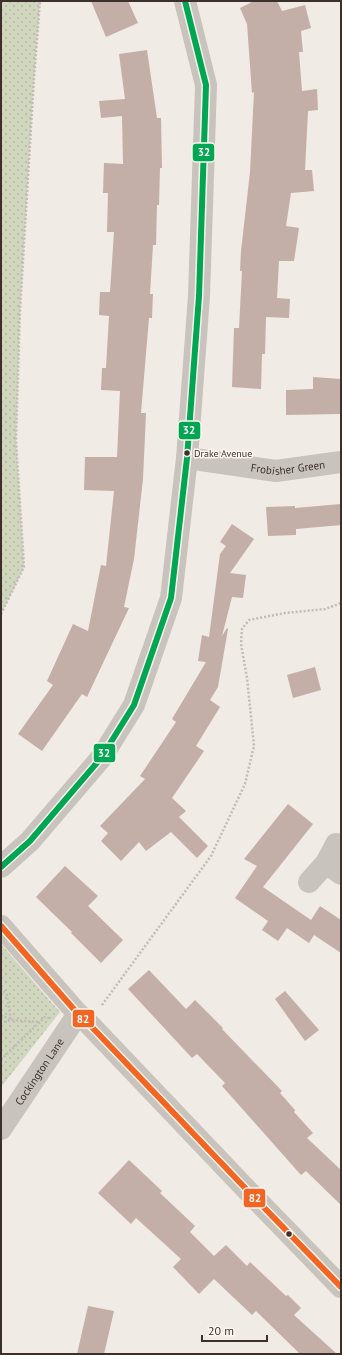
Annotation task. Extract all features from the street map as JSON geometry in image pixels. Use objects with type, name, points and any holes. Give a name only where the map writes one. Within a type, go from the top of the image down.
[{"type":"street","points":[[1,867],[30,841],[101,758],[134,705],[171,598],[187,458],[199,296],[206,85],[184,1]]},
{"type":"street","name":"Frobisher Green","points":[[187,458],[276,471],[341,462]]},
{"type":"street","points":[[309,882],[334,860]]},
{"type":"street","points":[[1,926],[80,1020],[341,1287]]},
{"type":"street","name":"Cockington Lane","points":[[1,1129],[80,1020]]},
{"type":"path","points":[[1,614],[24,567],[16,440],[20,310],[40,1]]},
{"type":"path","points":[[1,1060],[45,1017],[80,1020],[211,856],[245,784],[254,746],[247,678],[241,644],[242,629],[250,620],[285,613],[325,609],[341,603]]},
{"type":"path","points":[[1,988],[7,995],[11,1020]]},
{"type":"path","points":[[1,1015],[11,1020],[40,1022]]},
{"type":"path","points":[[1,1024],[11,1020]]},
{"type":"green space","points":[[1,1],[40,1],[20,310],[16,440],[24,567],[1,614]]},
{"type":"green space","points":[[1,944],[60,1012],[1,1087]]},
{"type":"building","points":[[91,1],[128,1],[138,23],[106,37]]},
{"type":"building","points":[[254,1],[277,1],[282,11],[305,5],[311,28],[301,31],[303,52],[299,52],[302,91],[317,89],[318,110],[308,111],[305,170],[312,170],[314,191],[291,193],[286,226],[299,228],[294,261],[279,261],[277,298],[290,299],[289,318],[266,317],[265,354],[262,354],[261,389],[232,387],[234,328],[239,328],[242,271],[240,271],[241,251],[250,172],[254,92],[252,93],[247,24],[240,8]]},
{"type":"building","points":[[147,50],[157,118],[161,118],[162,168],[160,168],[159,205],[157,205],[156,245],[153,245],[150,294],[153,294],[152,318],[149,318],[141,413],[146,413],[143,479],[134,559],[124,607],[129,608],[87,697],[82,694],[42,751],[18,734],[53,685],[47,681],[73,624],[88,631],[101,565],[106,566],[114,491],[84,490],[85,457],[117,457],[120,391],[101,390],[102,368],[106,368],[109,316],[99,315],[100,292],[110,292],[114,232],[107,232],[108,193],[103,193],[104,163],[123,164],[122,116],[101,118],[99,101],[125,99],[119,54]]},
{"type":"building","points":[[313,377],[341,379],[341,414],[286,415],[286,390],[313,389]]},
{"type":"building","points":[[341,504],[341,525],[296,529],[296,535],[268,536],[266,507],[295,506],[295,508]]},
{"type":"building","points":[[232,524],[254,539],[230,573],[246,575],[243,598],[232,597],[222,636],[227,628],[218,687],[210,700],[220,707],[196,746],[204,751],[172,798],[186,811],[179,817],[208,846],[197,858],[171,832],[146,851],[139,842],[121,861],[101,841],[108,833],[100,826],[145,779],[140,776],[176,722],[172,719],[206,662],[198,661],[202,635],[209,637],[220,554],[226,546],[220,542]]},
{"type":"building","points":[[315,667],[321,690],[293,698],[287,675]]},
{"type":"building","points":[[288,804],[313,824],[263,887],[311,920],[320,906],[341,920],[341,953],[314,935],[309,943],[287,928],[278,941],[262,930],[268,921],[235,898],[257,866],[244,859]]},
{"type":"building","points":[[65,866],[98,896],[88,906],[123,940],[101,963],[36,897]]},
{"type":"building","points":[[149,970],[186,1009],[195,1000],[282,1091],[280,1093],[295,1110],[294,1112],[313,1133],[307,1138],[341,1170],[341,1205],[306,1171],[301,1175],[222,1086],[225,1083],[197,1054],[192,1058],[128,989]]},
{"type":"building","points":[[285,991],[319,1030],[305,1041],[275,999]]},
{"type":"building","points":[[129,1160],[162,1191],[160,1193],[195,1226],[190,1232],[214,1256],[226,1245],[247,1266],[250,1262],[301,1308],[294,1315],[337,1354],[300,1354],[256,1311],[252,1315],[214,1279],[199,1294],[173,1267],[181,1259],[136,1218],[131,1224],[98,1193]]},
{"type":"building","points":[[88,1306],[114,1311],[104,1354],[77,1354]]},
{"type":"transit line","name":"32","points":[[1,867],[30,841],[101,758],[134,705],[171,598],[187,458],[199,296],[206,85],[185,1]]},
{"type":"transit line","name":"82","points":[[1,926],[78,1014],[341,1287]]},
{"type":"place","name":"Drake Avenue","points":[[187,453]]}]
